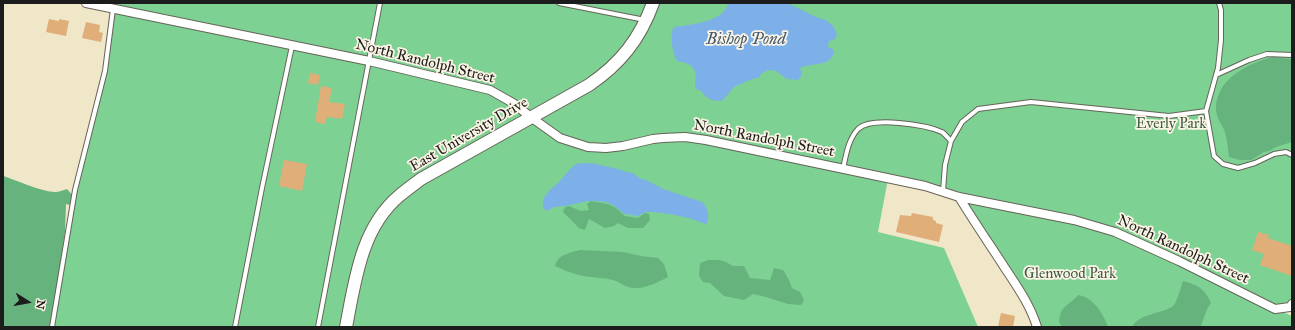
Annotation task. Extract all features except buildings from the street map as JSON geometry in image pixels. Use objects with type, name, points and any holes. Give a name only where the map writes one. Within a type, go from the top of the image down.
[{"type":"main road","name":"East University Drive","points":[[346,327],[363,251],[376,224],[398,196],[421,180],[589,85],[607,71],[631,46],[646,20],[653,3]]},
{"type":"street","name":"North Randolph Street","points":[[86,3],[369,61],[490,90],[513,103],[560,138],[588,147],[606,148],[623,146],[653,139],[685,137],[706,140],[942,191],[959,197],[1074,220],[1115,232],[1179,261],[1275,309],[1290,307],[1292,304]]},
{"type":"street","points":[[959,197],[1020,291],[1037,327]]},
{"type":"lane","points":[[318,327],[380,3]]},
{"type":"lane","points":[[559,3],[646,20]]},
{"type":"lane","points":[[1219,3],[1221,10],[1221,40],[1218,68],[1206,111],[1214,156],[1223,164],[1238,168],[1255,163],[1274,154],[1286,152],[1292,155]]},
{"type":"lane","points":[[52,327],[75,190],[105,71],[113,8]]},
{"type":"lane","points":[[235,327],[292,46]]},
{"type":"lane","points":[[1216,75],[1249,60],[1267,54],[1292,55]]},
{"type":"lane","points":[[942,191],[945,165],[951,141],[962,122],[978,109],[1031,102],[1169,116],[1206,111]]},
{"type":"lane","points":[[843,169],[851,139],[859,128],[872,123],[902,123],[924,126],[943,133],[951,141]]},
{"type":"green space","points":[[86,3],[1292,3],[1292,304],[1276,309],[1292,316],[1292,327],[1037,327],[959,197],[888,179],[878,232],[944,248],[978,327],[52,327],[75,190],[105,71],[113,8]]},
{"type":"green space","points":[[1273,57],[1292,59],[1292,142],[1264,152],[1251,160],[1240,160],[1229,157],[1225,132],[1216,112],[1217,98],[1227,81],[1235,74],[1254,63]]},
{"type":"green space","points":[[3,176],[36,188],[50,191],[56,192],[67,189],[74,197],[70,205],[66,204],[65,232],[51,327],[3,327]]},
{"type":"green space","points":[[591,201],[608,204],[616,208],[625,216],[638,218],[645,213],[649,214],[650,220],[643,228],[628,228],[618,223],[614,226],[605,228],[589,219],[585,230],[579,228],[563,212],[565,207],[569,206],[581,211],[589,210],[587,204]]},
{"type":"green space","points":[[580,250],[623,252],[658,258],[664,264],[668,277],[648,286],[632,288],[613,280],[582,276],[555,266],[562,256]]},
{"type":"green space","points":[[708,260],[719,260],[733,266],[744,266],[750,278],[770,280],[774,268],[783,270],[792,288],[800,292],[804,300],[801,305],[788,304],[753,294],[744,300],[724,296],[710,283],[703,282],[699,276],[700,263]]},
{"type":"green space","points":[[1183,281],[1200,288],[1206,294],[1211,303],[1207,309],[1201,326],[1132,327],[1141,318],[1165,310],[1174,305]]},
{"type":"green space","points":[[1078,295],[1086,297],[1097,307],[1108,327],[1062,327],[1059,322],[1061,312],[1064,307]]},
{"type":"water","name":"Bishop Pond","points":[[728,3],[787,3],[816,17],[826,20],[833,26],[837,34],[835,39],[829,41],[828,47],[834,50],[833,56],[830,60],[821,64],[800,68],[801,75],[798,80],[787,79],[776,71],[768,70],[762,73],[759,77],[734,87],[723,100],[712,100],[706,97],[701,91],[695,88],[696,80],[693,67],[686,63],[677,61],[672,45],[673,28],[697,24],[714,18],[725,9]]},
{"type":"water","points":[[591,163],[633,173],[639,178],[663,189],[702,202],[706,206],[708,212],[707,223],[705,224],[677,215],[653,212],[646,212],[639,216],[625,214],[613,205],[606,202],[597,201],[588,201],[554,207],[546,211],[543,207],[543,202],[546,194],[575,165]]},
{"type":"park label","name":"Everly Park","points":[[1171,124]]},
{"type":"park label","name":"Glenwood Park","points":[[1070,274]]}]
